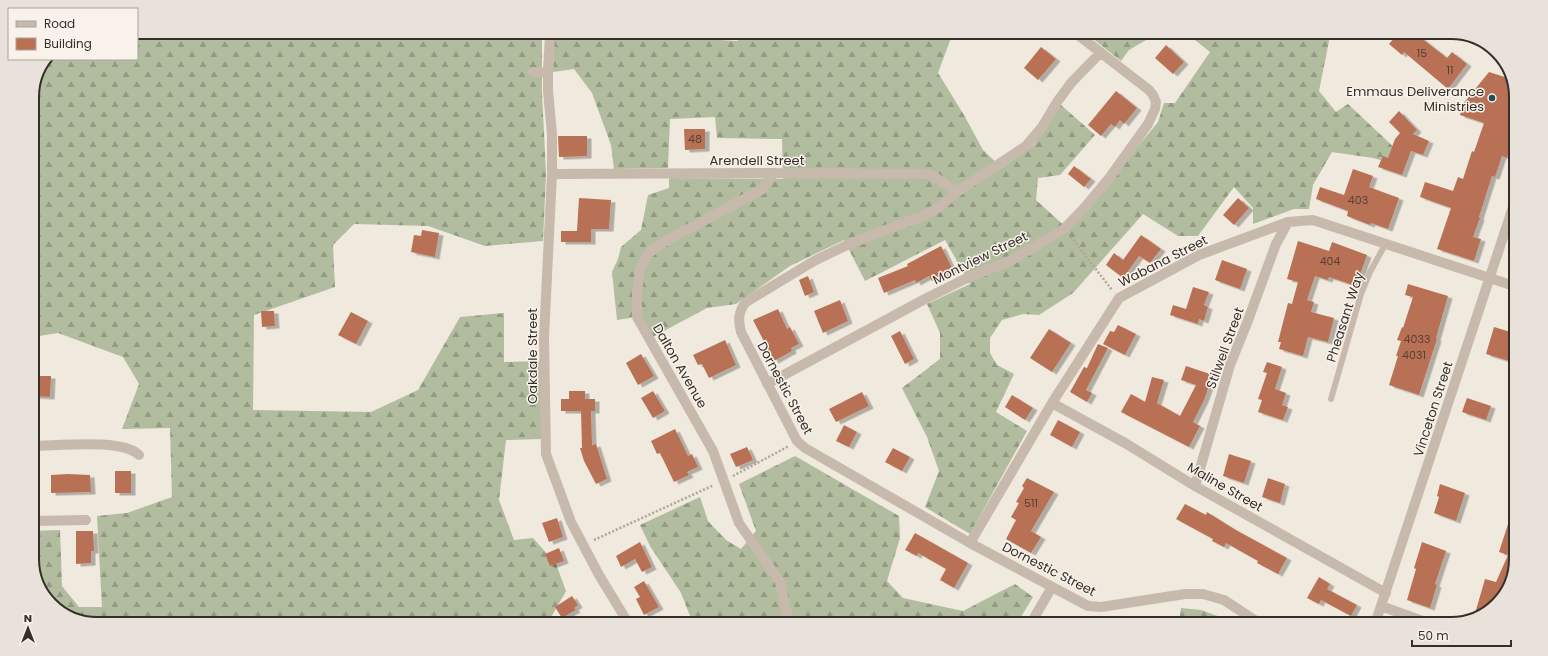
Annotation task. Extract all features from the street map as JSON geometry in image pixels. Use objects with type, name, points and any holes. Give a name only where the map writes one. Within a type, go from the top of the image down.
[{"type":"street","name":"Oakdale Street","points":[[550,39],[548,73],[552,174],[544,337],[546,454],[571,522],[599,575],[625,617]]},
{"type":"street","points":[[1082,39],[1100,54]]},
{"type":"street","name":"Montview Street","points":[[767,384],[925,299],[1012,260],[1064,229],[1086,206],[1110,177],[1148,124],[1155,110],[1156,102],[1149,90],[1100,54]]},
{"type":"street","name":"Dornestic Street","points":[[1100,54],[1072,83],[1057,102],[1042,127],[1026,146],[957,192],[938,208],[922,216],[847,245],[814,261],[746,302],[741,309],[738,322],[741,332],[797,442],[805,448],[970,543],[1084,604],[1097,607],[1185,594],[1203,594],[1224,600],[1250,617]]},
{"type":"street","points":[[533,72],[548,73]]},
{"type":"street","name":"Dalton Avenue","points":[[774,173],[761,190],[664,242],[648,254],[640,269],[637,293],[637,317],[713,451],[739,523],[780,582],[788,617]]},
{"type":"street","name":"Arendell Street","points":[[552,174],[930,174],[957,192]]},
{"type":"street","name":"Vinceton Street","points":[[1377,617],[1509,219]]},
{"type":"street","name":"Wabana Street","points":[[970,543],[1052,403],[1119,298],[1199,255],[1288,222],[1307,220],[1319,221],[1509,284]]},
{"type":"street","name":"Stilwell Street","points":[[1195,486],[1230,365],[1248,323],[1276,244],[1288,222]]},
{"type":"street","name":"Maline Street","points":[[1052,403],[1125,443],[1195,486],[1386,593]]},
{"type":"street","points":[[39,446],[110,444],[135,451],[139,455]]},
{"type":"street","points":[[39,521],[86,520]]},
{"type":"street","points":[[1033,617],[1052,587]]},
{"type":"street","points":[[1381,606],[1412,617]]},
{"type":"lane","name":"Pheasant Way","points":[[1331,399],[1361,294],[1370,272],[1386,243]]},
{"type":"path","points":[[1064,229],[1119,298]]},
{"type":"path","points":[[593,541],[724,480],[797,442]]},
{"type":"green space","points":[[138,39],[542,39],[542,93],[546,174],[543,241],[485,246],[428,226],[354,224],[333,245],[335,287],[254,315],[253,410],[371,412],[418,390],[460,317],[504,313],[504,362],[541,361],[541,439],[506,440],[499,500],[514,540],[533,538],[556,564],[566,591],[551,617],[97,617],[75,613],[56,600],[43,581],[39,563],[39,531],[60,530],[62,586],[79,607],[102,607],[97,516],[127,513],[172,497],[170,428],[122,429],[139,384],[123,357],[58,333],[39,336],[39,93],[45,71],[53,60],[138,60]]},
{"type":"green space","points":[[554,39],[718,39],[737,41],[740,39],[951,39],[938,73],[964,115],[983,150],[1002,168],[1034,145],[1061,105],[1095,135],[1060,175],[1038,178],[1036,200],[1069,230],[1158,122],[1164,103],[1175,103],[1210,52],[1194,39],[1329,39],[1319,91],[1336,112],[1348,104],[1399,152],[1391,163],[1373,158],[1332,152],[1313,185],[1309,209],[1294,209],[1253,224],[1253,208],[1234,187],[1198,236],[1178,236],[1143,214],[1073,293],[1039,315],[1023,314],[1002,320],[990,338],[990,353],[997,365],[1014,374],[996,412],[1027,431],[970,534],[925,507],[939,471],[927,437],[902,388],[940,359],[940,333],[927,304],[970,284],[945,240],[865,281],[844,240],[790,266],[736,304],[707,308],[649,339],[637,317],[617,320],[612,272],[618,259],[621,247],[641,230],[648,195],[669,188],[669,178],[783,179],[782,139],[717,138],[715,117],[670,119],[668,168],[614,169],[611,145],[592,93],[574,69],[553,72]]},
{"type":"green space","points":[[1093,39],[1148,39],[1129,50],[1121,61]]},
{"type":"green space","points":[[795,456],[899,516],[900,538],[887,581],[903,598],[963,611],[1015,584],[1033,597],[1021,617],[690,617],[681,593],[650,546],[640,525],[700,497],[708,521],[726,540],[741,549],[756,531],[739,484]]},
{"type":"green space","points":[[1181,608],[1201,610],[1220,617],[1180,617]]},
{"type":"building","points":[[1393,39],[1423,39],[1447,58],[1452,52],[1467,64],[1448,89],[1404,52],[1402,55],[1389,44]]},
{"type":"building","points":[[1166,45],[1184,62],[1173,74],[1155,58]]},
{"type":"building","points":[[1041,47],[1056,59],[1038,80],[1024,68]]},
{"type":"building","points":[[1489,72],[1506,77],[1509,93],[1509,152],[1507,158],[1502,156],[1495,177],[1492,176],[1473,237],[1481,239],[1474,261],[1437,249],[1451,208],[1420,197],[1425,182],[1453,191],[1458,177],[1463,179],[1472,151],[1474,152],[1484,123],[1460,115],[1463,104]]},
{"type":"building","points":[[1116,91],[1137,108],[1124,124],[1120,120],[1115,127],[1111,124],[1101,136],[1088,125]]},
{"type":"building","points":[[1399,111],[1417,130],[1413,134],[1429,141],[1423,155],[1411,151],[1402,175],[1378,167],[1383,156],[1388,158],[1395,139],[1400,133],[1389,122]]},
{"type":"building","points":[[684,129],[705,129],[705,149],[685,150]]},
{"type":"building","points":[[558,136],[587,136],[587,156],[559,157]]},
{"type":"building","points":[[1074,166],[1091,179],[1084,187],[1068,174]]},
{"type":"building","points":[[1353,169],[1373,176],[1369,187],[1399,198],[1388,229],[1371,223],[1370,225],[1347,216],[1348,211],[1316,199],[1320,187],[1344,195]]},
{"type":"building","points":[[579,198],[611,200],[609,229],[591,229],[591,242],[561,242],[561,231],[577,231]]},
{"type":"building","points":[[1238,198],[1249,208],[1234,225],[1223,215]]},
{"type":"building","points":[[422,230],[439,233],[435,257],[411,252],[414,235],[421,236]]},
{"type":"building","points":[[1141,235],[1161,249],[1150,263],[1139,256],[1123,278],[1106,265],[1114,253],[1123,260]]},
{"type":"building","points":[[1298,241],[1329,251],[1332,242],[1367,255],[1356,286],[1329,277],[1328,280],[1315,276],[1307,300],[1314,302],[1311,312],[1334,318],[1328,342],[1308,337],[1303,356],[1279,349],[1281,342],[1278,342],[1288,303],[1292,304],[1298,282],[1287,279]]},
{"type":"building","points":[[941,246],[953,270],[932,281],[929,276],[916,283],[915,280],[884,293],[878,278],[908,266],[907,264]]},
{"type":"building","points":[[1222,260],[1247,269],[1240,289],[1215,280]]},
{"type":"building","points":[[808,276],[814,292],[805,296],[799,280]]},
{"type":"building","points":[[1408,284],[1448,296],[1436,338],[1437,339],[1419,395],[1389,385],[1401,341],[1397,340],[1402,327],[1403,328],[1413,297],[1405,295]]},
{"type":"building","points":[[1193,287],[1209,292],[1204,305],[1208,307],[1204,321],[1199,319],[1198,324],[1170,315],[1173,305],[1186,309]]},
{"type":"building","points":[[840,300],[848,321],[823,333],[814,311]]},
{"type":"building","points":[[778,309],[787,329],[790,327],[799,344],[791,348],[792,351],[774,361],[753,320]]},
{"type":"building","points":[[261,311],[274,311],[275,326],[262,327]]},
{"type":"building","points":[[351,312],[368,321],[356,344],[338,335]]},
{"type":"building","points":[[1118,325],[1136,334],[1125,355],[1103,344],[1110,331],[1114,332]]},
{"type":"building","points":[[1494,327],[1509,332],[1509,361],[1486,354]]},
{"type":"building","points":[[1049,329],[1071,343],[1052,372],[1030,358]]},
{"type":"building","points":[[900,331],[914,359],[905,364],[891,336]]},
{"type":"building","points":[[725,340],[736,365],[709,378],[702,364],[698,365],[693,355]]},
{"type":"building","points":[[1098,344],[1108,348],[1086,390],[1092,393],[1087,402],[1070,392],[1084,367],[1087,368]]},
{"type":"building","points":[[641,354],[654,376],[638,385],[626,363]]},
{"type":"building","points":[[1267,362],[1282,367],[1275,389],[1286,393],[1282,405],[1288,407],[1283,420],[1258,412],[1262,400],[1258,399],[1267,373],[1263,372]]},
{"type":"building","points":[[1186,366],[1213,375],[1204,400],[1193,422],[1200,426],[1189,447],[1121,412],[1131,394],[1145,402],[1152,377],[1164,380],[1157,403],[1180,416],[1196,385],[1181,380]]},
{"type":"building","points":[[39,376],[51,376],[50,397],[39,396]]},
{"type":"building","points":[[569,391],[585,391],[585,399],[595,399],[595,411],[591,411],[592,445],[596,444],[607,479],[596,484],[584,461],[580,448],[582,448],[581,411],[561,411],[561,399],[569,399]]},
{"type":"building","points":[[653,391],[665,411],[653,418],[641,398]]},
{"type":"building","points":[[862,392],[869,406],[836,422],[829,409]]},
{"type":"building","points":[[1012,395],[1033,408],[1025,420],[1005,407]]},
{"type":"building","points":[[1467,398],[1491,406],[1486,420],[1462,412]]},
{"type":"building","points":[[1058,420],[1080,432],[1072,447],[1050,435]]},
{"type":"building","points":[[844,425],[857,432],[849,447],[836,441]]},
{"type":"building","points":[[675,429],[688,456],[692,454],[698,467],[687,472],[689,475],[674,482],[660,453],[657,454],[651,441]]},
{"type":"building","points":[[747,447],[753,460],[736,467],[730,454]]},
{"type":"building","points":[[893,448],[910,457],[902,471],[885,462]]},
{"type":"building","points":[[1229,454],[1251,461],[1244,483],[1223,476]]},
{"type":"building","points":[[115,471],[131,471],[131,493],[115,493]]},
{"type":"building","points":[[51,475],[90,475],[91,492],[51,493]]},
{"type":"building","points":[[1027,478],[1054,492],[1031,531],[1041,537],[1031,553],[1006,539],[1016,520],[1011,517],[1019,503],[1016,502],[1024,488],[1022,486]]},
{"type":"building","points":[[1268,478],[1285,484],[1280,503],[1262,497]]},
{"type":"building","points":[[1440,484],[1465,493],[1456,521],[1434,513],[1439,497],[1437,496]]},
{"type":"building","points":[[1185,504],[1206,515],[1207,512],[1234,529],[1287,558],[1278,574],[1257,563],[1258,561],[1226,543],[1224,547],[1212,541],[1213,539],[1176,519]]},
{"type":"building","points":[[557,518],[563,537],[549,542],[542,523]]},
{"type":"building","points":[[1509,521],[1509,559],[1505,581],[1495,597],[1489,603],[1476,612],[1485,579],[1496,582],[1508,555],[1499,552]]},
{"type":"building","points":[[76,531],[93,531],[94,551],[91,551],[91,563],[76,564]]},
{"type":"building","points":[[915,533],[968,563],[954,588],[940,580],[946,569],[918,553],[917,556],[905,550]]},
{"type":"building","points":[[640,542],[652,567],[642,572],[635,559],[621,567],[616,556]]},
{"type":"building","points":[[1422,542],[1446,551],[1435,584],[1437,585],[1430,608],[1407,600],[1416,569],[1414,568]]},
{"type":"building","points":[[559,548],[564,561],[550,566],[545,554]]},
{"type":"building","points":[[1319,577],[1330,584],[1327,589],[1357,605],[1351,616],[1321,600],[1319,604],[1307,598]]},
{"type":"building","points":[[644,581],[659,607],[644,615],[636,599],[640,597],[634,587]]},
{"type":"building","points":[[572,596],[578,605],[574,608],[576,610],[564,617],[561,617],[555,607]]},
{"type":"place","name":"Emmaus Deliverance Ministries","points":[[1492,98]]}]
